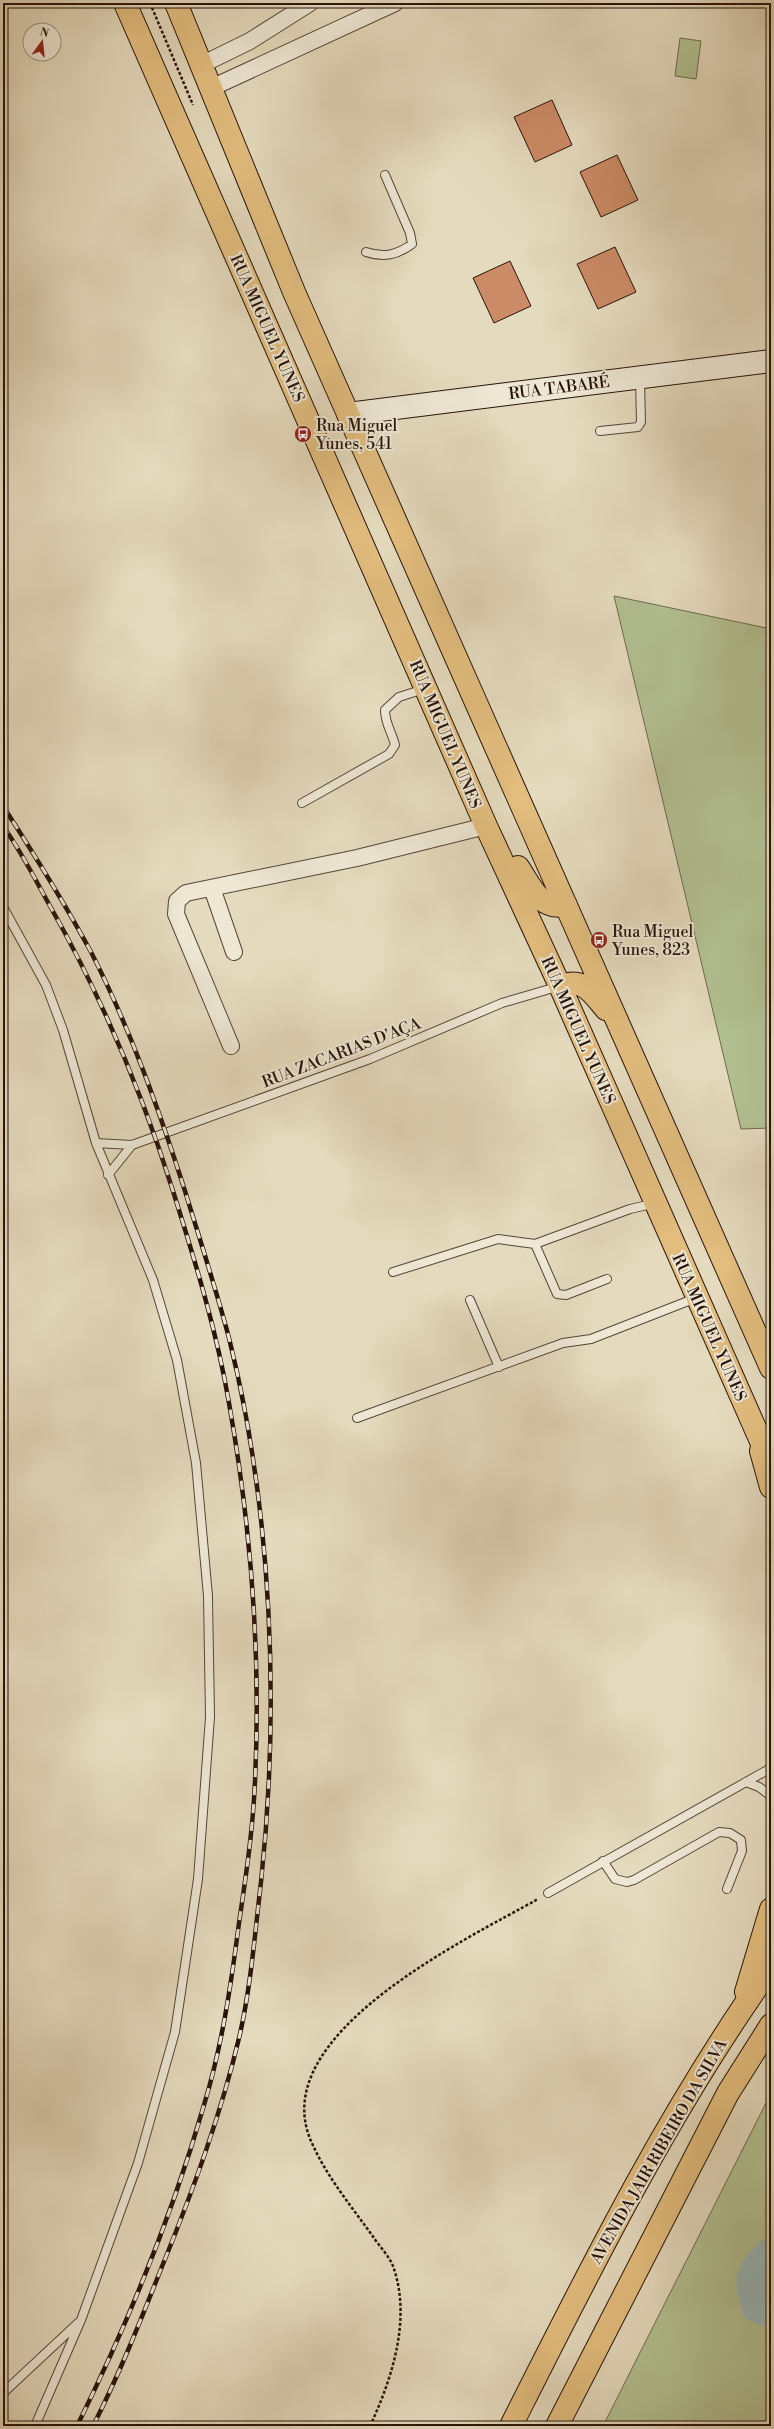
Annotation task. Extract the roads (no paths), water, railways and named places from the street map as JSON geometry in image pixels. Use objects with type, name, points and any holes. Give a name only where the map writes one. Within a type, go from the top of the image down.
[{"type":"main road","name":"RUA MIGUEL YUNES","points":[[125,3],[427,688],[486,826],[560,986],[754,1429],[771,1464]]},
{"type":"main road","points":[[176,3],[294,292],[771,1368]]},
{"type":"main road","points":[[500,856],[515,862],[527,883],[543,902],[554,906],[566,905]]},
{"type":"main road","points":[[560,986],[570,982],[579,983],[588,989],[617,1022]]},
{"type":"main road","points":[[754,1429],[771,1487]]},
{"type":"main road","points":[[741,2009],[771,1909]]},
{"type":"main road","name":"AVENIDA JAIR RIBEIRO DA SILVA","points":[[511,2426],[618,2215],[741,2009],[771,1967]]},
{"type":"main road","name":"AVENIDA JAIR RIBEIRO DA SILVA","points":[[557,2426],[728,2093],[771,2026]]},
{"type":"street","points":[[201,65],[250,41],[310,3]]},
{"type":"street","points":[[212,88],[395,3]]},
{"type":"street","name":"RUA TABARÉ","points":[[348,414],[771,361]]},
{"type":"street","points":[[231,1046],[176,914],[178,901],[186,893],[357,858],[486,826]]},
{"type":"street","points":[[212,888],[234,952]]},
{"type":"lane","points":[[366,252],[380,257],[389,256],[402,252],[412,244],[410,233],[385,175]]},
{"type":"lane","points":[[600,431],[638,427],[642,416],[640,377]]},
{"type":"lane","points":[[302,802],[389,754],[395,745],[393,735],[385,722],[385,710],[399,697],[427,688]]},
{"type":"lane","points":[[3,907],[46,985],[63,1030],[96,1143],[108,1175],[153,1280],[177,1360],[196,1462],[208,1596],[210,1717],[198,1879],[175,2032],[138,2163],[81,2320],[35,2426]]},
{"type":"lane","name":"RUA ZACARIAS D'AÇA","points":[[132,1145],[370,1059],[502,1003],[560,986]]},
{"type":"lane","points":[[96,1143],[132,1145]]},
{"type":"lane","points":[[108,1175],[132,1145]]},
{"type":"lane","points":[[393,1272],[498,1239],[535,1244],[630,1209],[656,1203]]},
{"type":"lane","points":[[535,1244],[557,1294],[566,1295],[607,1279]]},
{"type":"lane","points":[[357,1418],[563,1343],[591,1339],[697,1298]]},
{"type":"lane","points":[[470,1300],[499,1367]]},
{"type":"lane","points":[[545,1895],[771,1768]]},
{"type":"lane","points":[[746,1782],[771,1796]]},
{"type":"lane","points":[[603,1862],[615,1879],[627,1882],[634,1880],[720,1832],[730,1833],[741,1840],[742,1851],[727,1889]]},
{"type":"lane","points":[[3,2393],[81,2320]]},
{"type":"waterway","points":[[771,2253],[755,2272],[752,2284],[758,2308],[771,2312]]},
{"type":"railway","points":[[3,806],[70,915],[91,952],[105,981],[143,1070],[185,1191],[229,1338],[244,1404],[255,1471],[263,1539],[268,1608],[271,1678],[267,1815],[252,1958],[240,2034],[215,2124],[184,2212],[129,2348],[93,2426]]},
{"type":"railway","points":[[3,826],[28,865],[69,940],[119,1045],[148,1117],[181,1217],[212,1323],[229,1403],[243,1497],[255,1639],[257,1734],[253,1817],[233,1969],[216,2060],[178,2188],[148,2268],[114,2348],[77,2426]]},
{"type":"place","name":"Rua Miguel Yunes, 541","points":[[303,434]]},
{"type":"place","name":"Rua Miguel Yunes, 823","points":[[599,940]]}]
